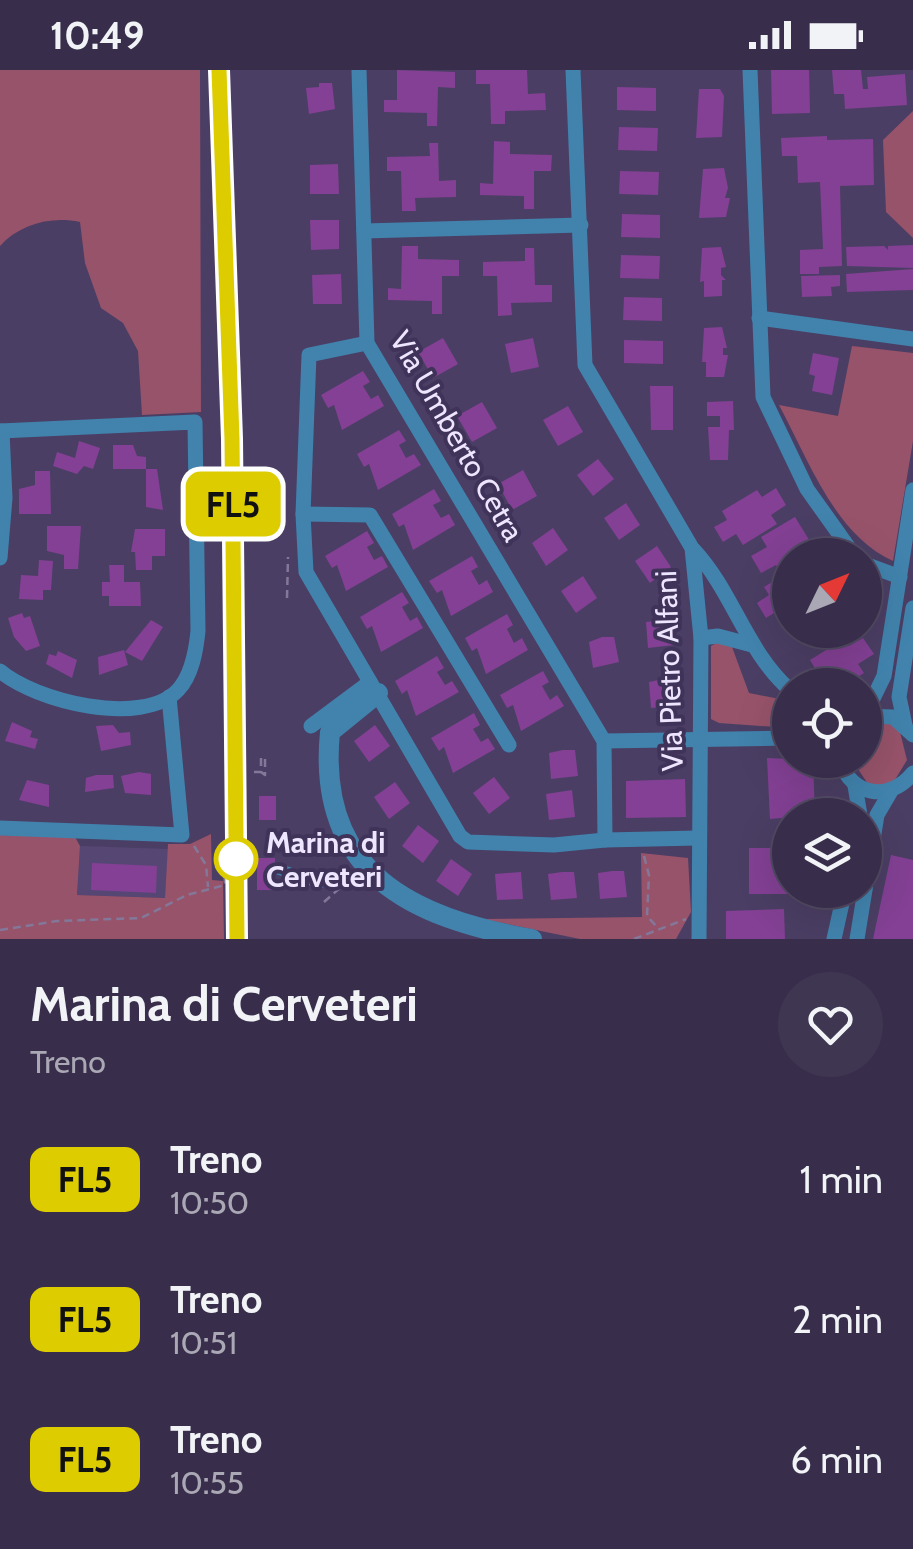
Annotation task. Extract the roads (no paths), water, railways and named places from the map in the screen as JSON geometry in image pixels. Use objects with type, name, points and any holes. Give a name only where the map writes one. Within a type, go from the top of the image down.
[{"type":"street","name":"Via Umberto Cetra","points":[[359,70],[367,343],[604,741]]},
{"type":"street","name":"Via Pietro Alfani","points":[[573,70],[585,365],[692,548],[701,638],[698,939]]},
{"type":"street","points":[[750,70],[761,390],[770,420],[814,502],[841,538]]},
{"type":"street","points":[[364,231],[581,225]]},
{"type":"street","points":[[759,318],[913,340]]},
{"type":"street","points":[[367,343],[309,355],[303,514],[306,572],[460,836],[468,842],[554,845],[698,838]]},
{"type":"street","points":[[0,558],[5,514],[1,431],[195,422],[198,632],[189,670],[169,697],[138,705],[92,708],[34,694],[0,672]]},
{"type":"street","points":[[882,683],[913,490]]},
{"type":"street","points":[[303,514],[370,516],[508,744]]},
{"type":"street","points":[[692,548],[715,575],[752,645],[772,669]]},
{"type":"street","points":[[882,571],[900,578]]},
{"type":"street","points":[[909,730],[899,697],[913,608]]},
{"type":"street","points":[[701,638],[718,636],[752,645]]},
{"type":"street","points":[[312,726],[374,688]]},
{"type":"street","points":[[374,688],[332,726],[326,775],[359,872],[446,920],[532,939]]},
{"type":"street","points":[[0,828],[182,835],[169,697]]},
{"type":"street","points":[[882,714],[909,730]]},
{"type":"street","points":[[606,840],[604,741],[772,738]]},
{"type":"street","points":[[882,806],[891,791],[912,775]]},
{"type":"street","points":[[850,778],[857,798]]},
{"type":"street","points":[[855,786],[874,793],[891,791]]},
{"type":"street","points":[[275,868],[320,878]]},
{"type":"street","points":[[834,939],[840,908]]},
{"type":"street","points":[[857,939],[862,908]]},
{"type":"railway","points":[[219,70],[231,402],[237,939]]},
{"type":"train","name":"FL5","points":[[219,70],[232,439],[237,939]]},
{"type":"place","name":"Marina di Cerveteri","points":[[236,859]]}]
